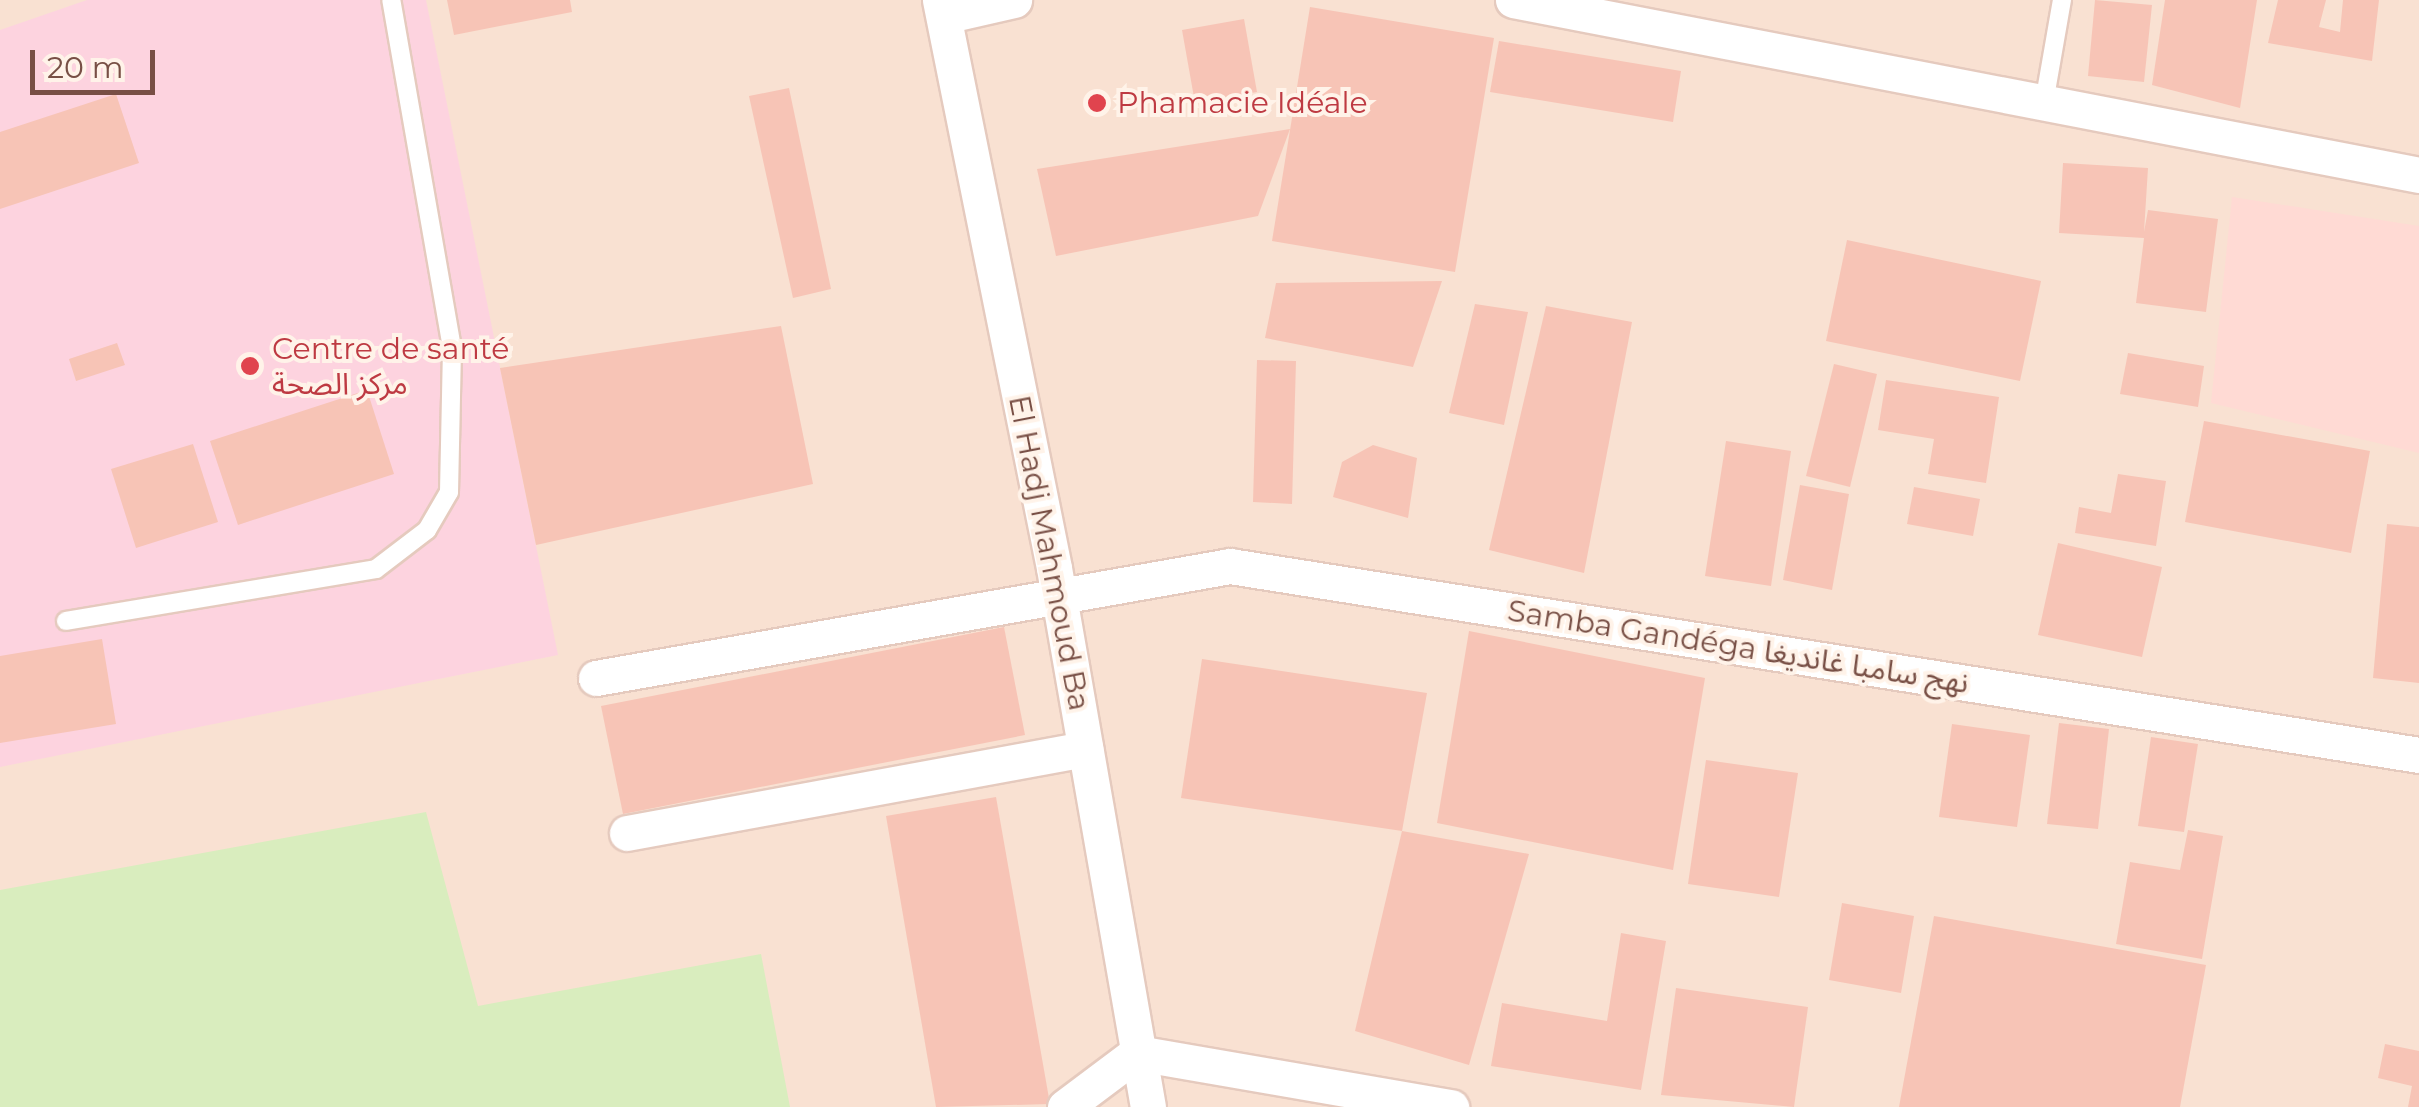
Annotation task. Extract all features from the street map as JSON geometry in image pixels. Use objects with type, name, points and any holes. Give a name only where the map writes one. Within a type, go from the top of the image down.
[{"type":"street","points":[[942,8],[1014,0]]},
{"type":"street","points":[[1513,0],[2419,175]]},
{"type":"street","name":"El Hadj Mahmoud Ba","points":[[942,8],[1058,593],[1148,1107]]},
{"type":"street","name":"Samba Gandéga نهج سامبا غانديغا","points":[[596,678],[1058,593],[1230,566],[2419,755]]},
{"type":"street","points":[[627,833],[1085,749]]},
{"type":"street","points":[[1065,1107],[1138,1053],[1451,1107]]},
{"type":"lane","points":[[66,621],[376,568],[427,530],[449,492],[452,348],[392,0]]},
{"type":"lane","points":[[2044,103],[2062,0]]},
{"type":"shaded area","points":[[0,0],[2419,0],[2419,1107],[0,1107]]},
{"type":"shaded area","name":"Centre de santé مركز الصحة","points":[[87,0],[426,0],[558,655],[0,767],[0,30]]},
{"type":"shaded area","points":[[2232,197],[2419,226],[2419,453],[2211,403]]},
{"type":"green space","points":[[426,812],[478,1006],[761,954],[790,1107],[0,1107],[0,890]]},
{"type":"building","points":[[447,0],[570,0],[572,12],[454,35]]},
{"type":"building","points":[[2095,0],[2152,5],[2144,82],[2088,76]]},
{"type":"building","points":[[2165,0],[2257,0],[2240,108],[2152,85]]},
{"type":"building","points":[[2278,0],[2326,0],[2319,27],[2340,32],[2343,0],[2379,0],[2372,61],[2268,43]]},
{"type":"building","points":[[1310,7],[1494,38],[1455,272],[1272,241]]},
{"type":"building","points":[[1244,19],[1257,92],[1195,103],[1182,30]]},
{"type":"building","points":[[1499,41],[1681,71],[1673,122],[1490,92]]},
{"type":"building","points":[[789,88],[831,289],[793,298],[749,96]]},
{"type":"building","points":[[116,94],[139,163],[0,209],[0,132]]},
{"type":"building","points":[[1290,129],[1258,216],[1056,256],[1037,169]]},
{"type":"building","points":[[2063,163],[2148,168],[2144,232],[2148,210],[2218,219],[2206,312],[2136,303],[2144,238],[2059,233]]},
{"type":"building","points":[[1847,240],[2041,281],[2020,381],[1826,341]]},
{"type":"building","points":[[1442,281],[1413,367],[1265,338],[1276,283]]},
{"type":"building","points":[[1475,304],[1528,312],[1504,425],[1449,413]]},
{"type":"building","points":[[1546,306],[1632,322],[1584,573],[1489,550]]},
{"type":"building","points":[[781,326],[813,484],[536,545],[500,368]]},
{"type":"building","points":[[117,343],[125,365],[76,381],[69,359]]},
{"type":"building","points":[[2128,353],[2204,366],[2198,407],[2120,394]]},
{"type":"building","points":[[1257,360],[1296,361],[1292,504],[1253,502]]},
{"type":"building","points":[[1834,364],[1877,374],[1850,487],[1806,476]]},
{"type":"building","points":[[1886,380],[1999,397],[1986,483],[1928,474],[1934,439],[1878,430]]},
{"type":"building","points":[[367,390],[394,474],[238,525],[210,441]]},
{"type":"building","points":[[2204,421],[2370,451],[2351,553],[2185,522]]},
{"type":"building","points":[[1726,441],[1791,451],[1771,586],[1705,576]]},
{"type":"building","points":[[193,444],[218,522],[136,548],[111,469]]},
{"type":"building","points":[[1373,445],[1417,458],[1408,518],[1333,497],[1342,462]]},
{"type":"building","points":[[2118,474],[2166,481],[2156,546],[2075,533],[2079,507],[2111,513]]},
{"type":"building","points":[[1800,485],[1849,494],[1832,590],[1783,580]]},
{"type":"building","points":[[1914,487],[1980,499],[1973,536],[1907,524]]},
{"type":"building","points":[[2387,524],[2419,527],[2419,683],[2373,678]]},
{"type":"building","points":[[2058,543],[2162,567],[2142,657],[2038,635]]},
{"type":"building","points":[[1004,627],[1025,735],[623,814],[601,706]]},
{"type":"building","points":[[1469,631],[1705,678],[1673,870],[1437,823]]},
{"type":"building","points":[[102,639],[116,724],[0,743],[0,656]]},
{"type":"building","points":[[1202,659],[1427,693],[1402,831],[1181,798]]},
{"type":"building","points":[[2059,723],[2109,729],[2098,829],[2047,824]]},
{"type":"building","points":[[1952,724],[2030,735],[2017,827],[1939,817]]},
{"type":"building","points":[[2151,737],[2198,744],[2184,832],[2138,826]]},
{"type":"building","points":[[1706,760],[1798,773],[1779,897],[1688,884]]},
{"type":"building","points":[[996,797],[1050,1104],[936,1107],[886,816]]},
{"type":"building","points":[[2188,830],[2223,836],[2202,959],[2116,944],[2130,862],[2180,870]]},
{"type":"building","points":[[1402,831],[1529,854],[1469,1065],[1355,1031]]},
{"type":"building","points":[[1842,903],[1914,916],[1901,993],[1829,980]]},
{"type":"building","points":[[1934,916],[2206,965],[2180,1107],[1899,1107]]},
{"type":"building","points":[[1621,933],[1666,941],[1641,1090],[1491,1066],[1502,1003],[1607,1021]]},
{"type":"building","points":[[1676,988],[1808,1007],[1794,1107],[1661,1095]]},
{"type":"building","points":[[2385,1044],[2419,1051],[2419,1107],[2408,1107],[2412,1086],[2378,1078]]},
{"type":"place","name":"Phamacie Idéale","points":[[1097,103]]},
{"type":"place","name":"Centre de santé مركز الصحة","points":[[250,366]]}]
